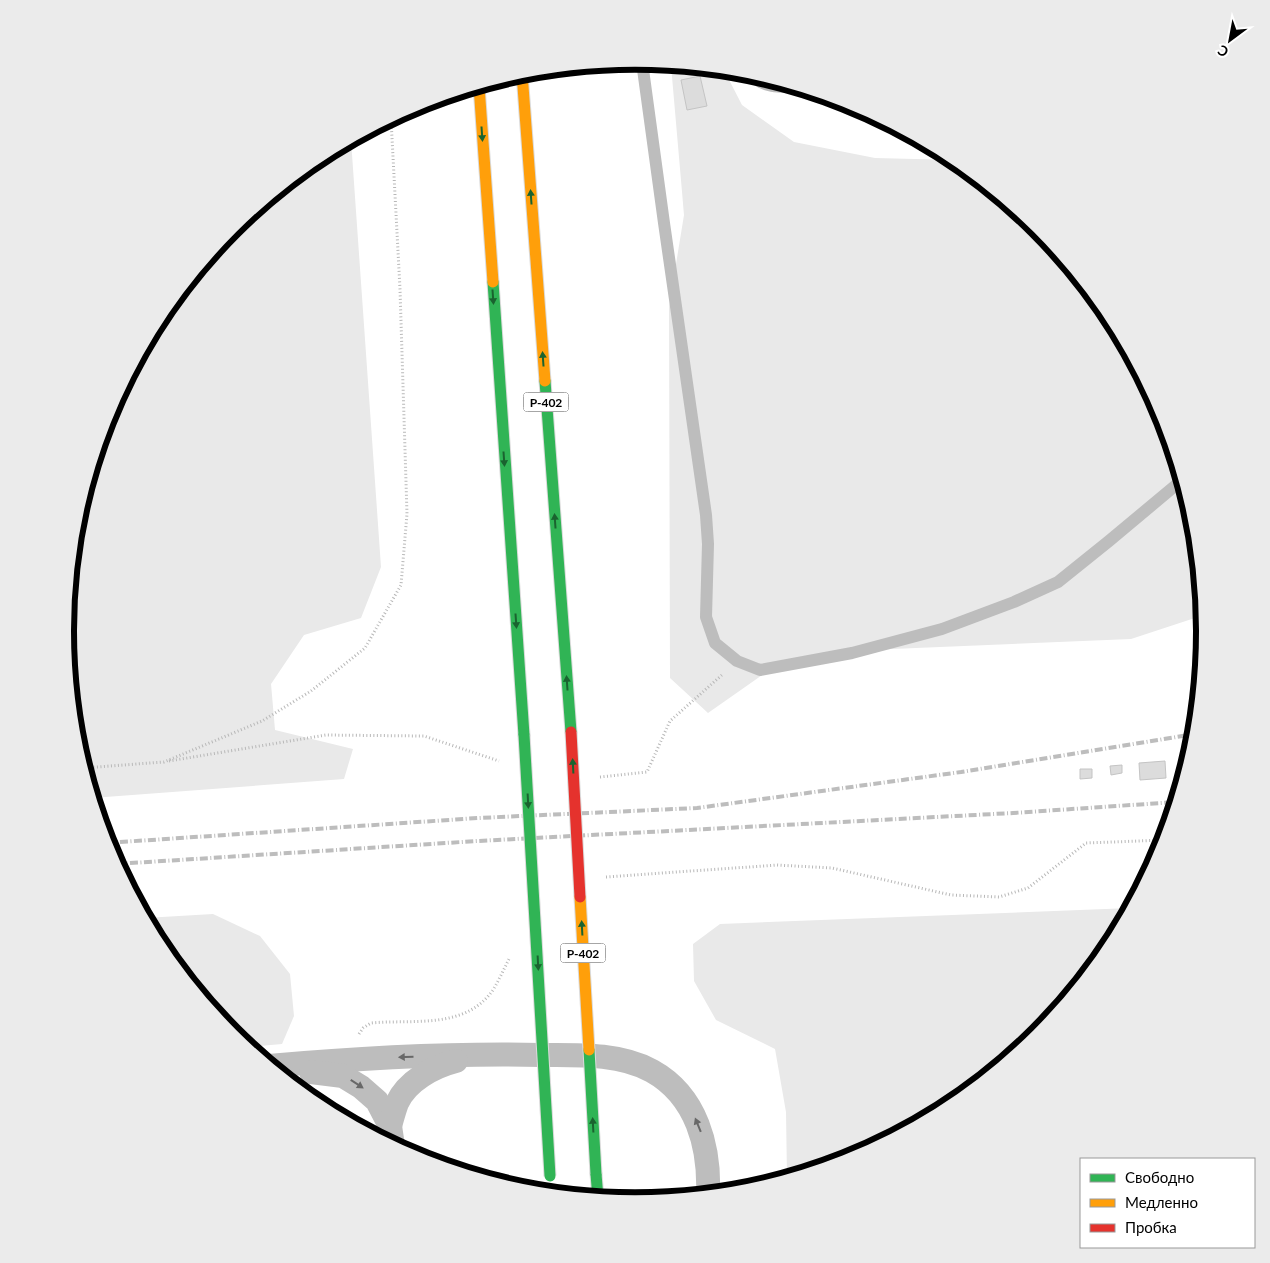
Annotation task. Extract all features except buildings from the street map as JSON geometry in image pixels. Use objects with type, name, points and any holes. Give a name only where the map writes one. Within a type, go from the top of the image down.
[{"type":"main road","name":"Р-402","points":[[523,82],[571,732],[597,1192]]},
{"type":"main road","points":[[479,92],[524,735],[551,1181]]},
{"type":"street","points":[[392,1136],[398,1102],[408,1087],[420,1077],[450,1062],[498,1054]]},
{"type":"street","points":[[279,1065],[352,1059],[498,1054],[625,1060],[652,1071],[677,1090],[691,1109],[704,1139],[709,1172],[708,1188]]},
{"type":"street","points":[[286,1071],[318,1072],[343,1076],[361,1087],[377,1102],[392,1136]]},
{"type":"lane","points":[[643,70],[706,514],[708,544],[706,617],[715,643],[737,661],[760,670],[852,653],[942,629],[1014,602],[1058,582],[1177,485]]},
{"type":"path","points":[[164,762],[262,720],[311,691],[365,648],[401,585],[407,514],[400,289],[390,126]]},
{"type":"path","points":[[598,777],[646,772],[670,721],[737,661]]},
{"type":"path","points":[[91,767],[164,762],[326,735],[424,736],[505,763]]},
{"type":"path","points":[[600,877],[777,865],[832,868],[951,895],[999,897],[1028,888],[1086,843],[1156,840]]},
{"type":"path","points":[[352,1059],[357,1040],[363,1028],[372,1022],[438,1020],[458,1016],[477,1006],[492,990],[510,956]]},
{"type":"shaded area","points":[[672,71],[728,78],[742,105],[794,142],[875,158],[939,160],[977,186],[1032,234],[1057,261],[1102,320],[1139,383],[1167,451],[1186,522],[1192,558],[1196,618],[1131,639],[868,650],[782,661],[708,713],[670,678],[669,307],[684,215]]},
{"type":"shaded area","points":[[751,82],[790,92],[768,91]]},
{"type":"shaded area","points":[[351,147],[381,567],[361,618],[304,635],[271,684],[275,730],[353,749],[344,779],[99,797],[84,741],[78,705],[74,632],[78,558],[93,486],[103,451],[116,417],[131,383],[149,351],[168,320],[190,290],[238,234],[293,186]]},
{"type":"shaded area","points":[[1123,908],[1102,943],[1057,1002],[1032,1029],[977,1077],[916,1118],[883,1135],[850,1150],[787,1172],[786,1112],[775,1049],[716,1020],[694,981],[693,944],[720,924]]},
{"type":"shaded area","points":[[213,914],[260,936],[290,974],[294,1016],[282,1044],[257,1046],[238,1029],[190,973],[152,918]]},
{"type":"railway","points":[[115,842],[478,818],[697,808],[961,772],[1187,735]]},
{"type":"railway","points":[[124,864],[477,841],[1013,813],[1170,802]]},
{"type":"traffic: fast","points":[[493,282],[524,735]]},
{"type":"traffic: fast","points":[[545,381],[571,732]]},
{"type":"traffic: fast","points":[[524,735],[550,1176]]},
{"type":"traffic: fast","points":[[589,1050],[596,1174]]},
{"type":"traffic: fast","points":[[596,1174],[597,1192]]},
{"type":"traffic: slow","points":[[523,82],[545,381]]},
{"type":"traffic: slow","points":[[479,92],[493,282]]},
{"type":"traffic: slow","points":[[580,897],[589,1050]]},
{"type":"traffic: jam","points":[[571,732],[580,897]]}]
